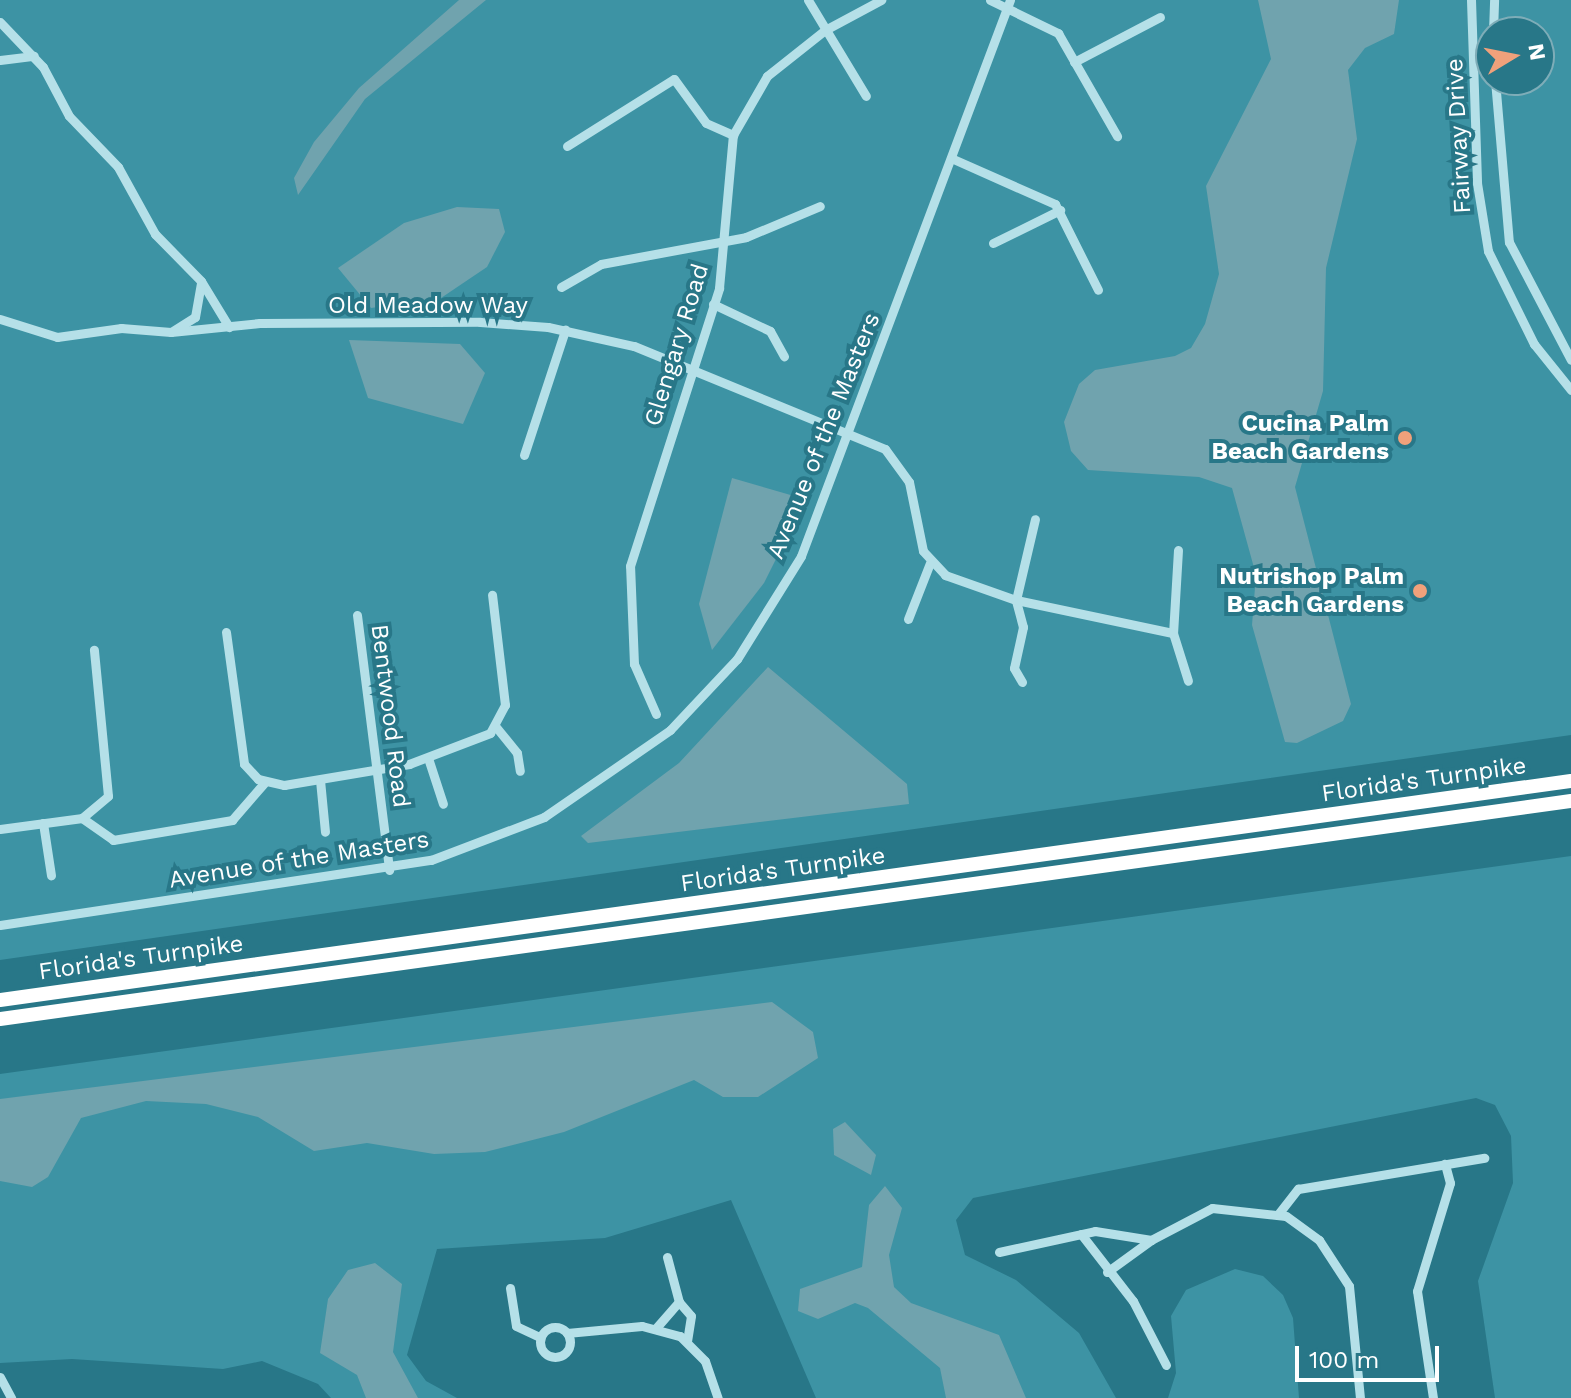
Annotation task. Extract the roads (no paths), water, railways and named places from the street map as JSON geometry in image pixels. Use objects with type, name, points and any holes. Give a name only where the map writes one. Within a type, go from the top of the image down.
[{"type":"highway","name":"Florida's Turnpike","points":[[0,1000],[1571,781]]},
{"type":"highway","name":"Florida's Turnpike","points":[[0,1019],[1571,801]]},
{"type":"street","points":[[808,0],[866,96]]},
{"type":"street","name":"Glengary Road","points":[[656,714],[636,672],[627,588],[713,304],[726,238],[733,135],[767,76],[825,30],[881,0]]},
{"type":"street","points":[[990,0],[1009,3],[1049,24],[1117,136]]},
{"type":"street","name":"Fairway Drive","points":[[1471,0],[1477,183],[1488,251],[1534,344],[1571,390]]},
{"type":"street","name":"Avenue of the Masters","points":[[0,925],[389,870],[532,823],[595,788],[670,730],[728,669],[777,599],[849,433],[1009,3]]},
{"type":"street","points":[[1074,62],[1160,17]]},
{"type":"street","points":[[0,22],[34,56],[77,127],[126,179],[155,234],[201,281],[229,327]]},
{"type":"street","points":[[0,60],[34,56]]},
{"type":"street","points":[[567,146],[674,79],[706,123],[733,135]]},
{"type":"street","name":"Fairway Drive","points":[[1496,96],[1509,242],[1571,360]]},
{"type":"street","points":[[951,158],[1042,195],[1060,210],[1098,290]]},
{"type":"street","points":[[561,287],[616,259],[758,234],[820,206]]},
{"type":"street","points":[[993,243],[1060,210]]},
{"type":"street","points":[[171,332],[195,317],[201,281]]},
{"type":"street","points":[[713,304],[770,331],[784,356]]},
{"type":"street","name":"Old Meadow Way","points":[[0,319],[57,337],[121,328],[171,332],[229,327],[480,322],[565,330],[692,368],[885,449],[904,470],[930,563]]},
{"type":"street","points":[[524,455],[565,330]]},
{"type":"street","points":[[1022,682],[1014,668],[1023,627],[1016,600],[1035,519]]},
{"type":"street","points":[[1178,550],[1173,633],[1188,681]]},
{"type":"street","points":[[908,619],[930,563],[952,579],[1016,600],[1173,633]]},
{"type":"street","points":[[264,783],[320,780],[377,771],[428,758],[496,727],[505,698],[492,595]]},
{"type":"street","name":"Bentwood Road","points":[[357,615],[389,870]]},
{"type":"street","points":[[226,632],[242,757],[264,783]]},
{"type":"street","points":[[0,829],[82,818],[104,802],[111,783],[94,650]]},
{"type":"street","points":[[496,727],[517,753],[520,771]]},
{"type":"street","points":[[428,758],[443,804]]},
{"type":"street","points":[[320,780],[325,832]]},
{"type":"street","points":[[82,818],[113,840],[239,818],[264,783]]},
{"type":"street","points":[[43,823],[51,875]]},
{"type":"street","points":[[1279,1213],[1298,1189],[1484,1158]]},
{"type":"street","points":[[1433,1398],[1417,1291],[1450,1183],[1445,1164]]},
{"type":"street","points":[[1107,1272],[1151,1240],[1212,1208],[1279,1213],[1319,1240],[1349,1286],[1360,1398]]},
{"type":"street","points":[[999,1252],[1102,1230],[1151,1240]]},
{"type":"street","points":[[1081,1234],[1148,1324],[1166,1365]]},
{"type":"street","points":[[667,1257],[679,1302],[691,1316],[687,1340]]},
{"type":"street","points":[[510,1288],[516,1326],[540,1337]]},
{"type":"street","points":[[656,1328],[679,1302]]},
{"type":"street","points":[[540,1337],[550,1327],[567,1333],[656,1328],[687,1340],[705,1361],[718,1398]]},
{"type":"street","points":[[540,1337],[543,1352],[557,1357],[569,1348],[567,1333]]},
{"type":"street","points":[[0,1377],[11,1398]]},
{"type":"place","name":"Cucina Palm Beach Gardens","points":[[1405,438]]},
{"type":"place","name":"Nutrishop Palm Beach Gardens","points":[[1420,591]]}]
